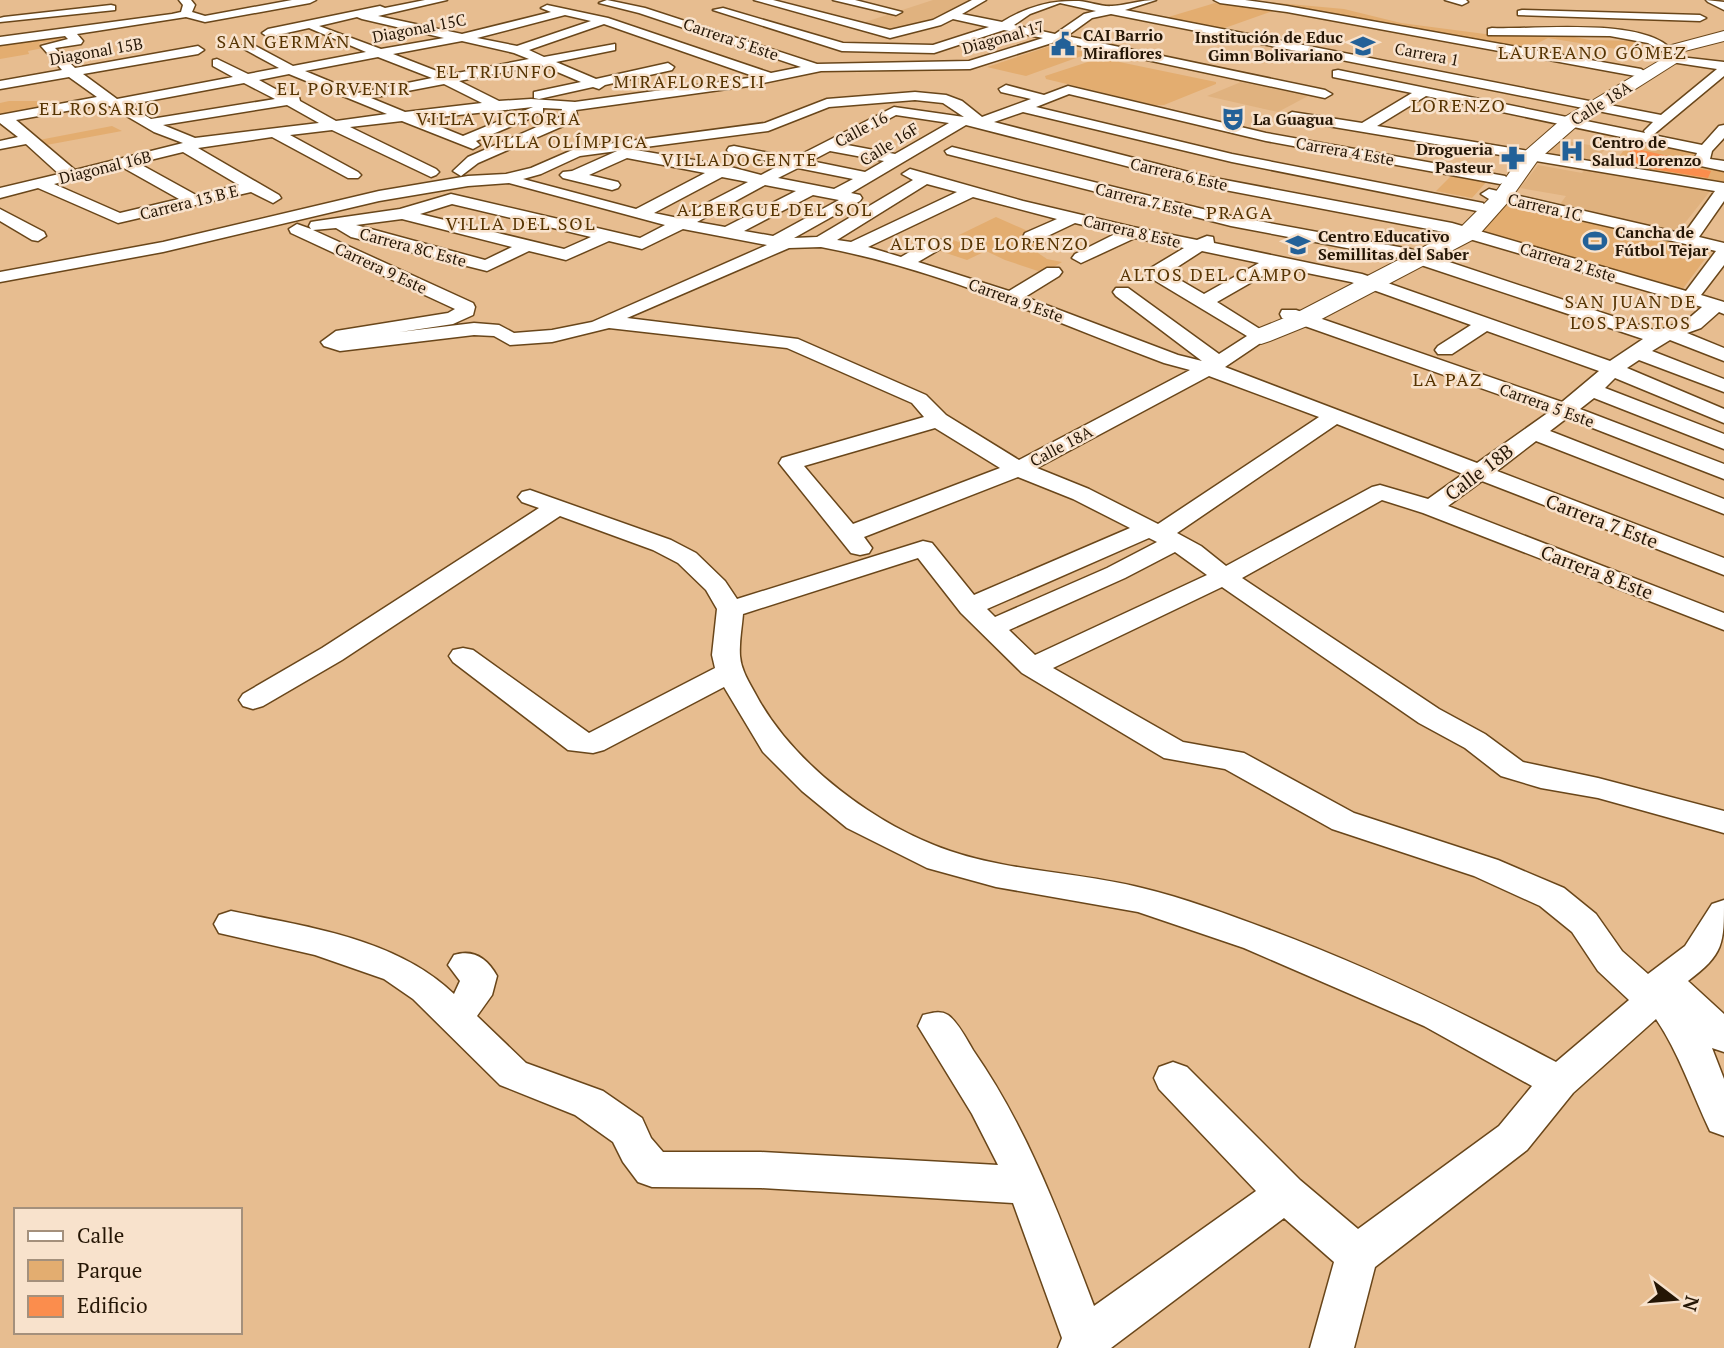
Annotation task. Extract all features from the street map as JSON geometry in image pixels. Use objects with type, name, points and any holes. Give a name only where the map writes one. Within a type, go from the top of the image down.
[{"type":"main road","name":"Calle 18A","points":[[1600,96],[1668,56],[1724,42]]},
{"type":"main road","name":"Calle 18A","points":[[1261,336],[1460,230],[1524,155],[1600,96],[1668,56]]},
{"type":"street","points":[[0,41],[143,22],[183,5],[205,19],[310,0]]},
{"type":"street","points":[[255,22],[366,0],[388,9]]},
{"type":"street","points":[[268,33],[441,0]]},
{"type":"street","points":[[675,20],[759,0],[890,34],[937,23],[979,0]]},
{"type":"street","points":[[797,10],[835,0],[896,12],[850,25]]},
{"type":"street","points":[[708,13],[842,47],[934,49],[1004,26],[1026,12],[1059,0]]},
{"type":"street","name":"Carrera 1","points":[[1059,0],[1547,95],[1600,96],[1664,120]]},
{"type":"street","name":"Diagonal 17","points":[[815,68],[964,66],[1056,38],[1088,16],[1150,0]]},
{"type":"street","points":[[1220,0],[1287,9],[1524,52],[1668,56],[1724,68]]},
{"type":"street","points":[[1265,0],[1342,6],[1484,31],[1628,35],[1654,40],[1668,56]]},
{"type":"street","points":[[1712,0],[1724,7]]},
{"type":"street","name":"Carrera 5 Este","points":[[610,1],[675,20],[815,68]]},
{"type":"street","points":[[518,50],[604,20],[668,3]]},
{"type":"street","points":[[81,5],[96,29]]},
{"type":"street","points":[[31,11],[81,5],[121,7]]},
{"type":"street","points":[[4,20],[81,5]]},
{"type":"street","points":[[534,6],[604,20],[772,78]]},
{"type":"street","points":[[1647,6],[1683,7],[1700,18],[1724,42]]},
{"type":"street","points":[[388,9],[362,16],[518,50],[630,99]]},
{"type":"street","points":[[1205,40],[1287,9]]},
{"type":"street","name":"Diagonal 15C","points":[[3,118],[60,108],[118,104],[293,71],[461,38],[565,12]]},
{"type":"street","points":[[1538,27],[1522,13],[1700,18]]},
{"type":"street","points":[[1562,14],[1578,28]]},
{"type":"street","points":[[1597,15],[1613,28]]},
{"type":"street","points":[[954,16],[1325,94]]},
{"type":"street","points":[[1634,16],[1674,44],[1668,56]]},
{"type":"street","points":[[358,97],[542,60],[618,50],[575,30],[529,21]]},
{"type":"street","name":"Diagonal 15B","points":[[6,84],[198,50],[143,22]]},
{"type":"street","points":[[315,28],[445,79],[497,105]]},
{"type":"street","points":[[68,32],[77,41],[47,46],[51,60],[118,104],[181,140],[210,141],[550,99]]},
{"type":"street","points":[[318,42],[342,37]]},
{"type":"street","points":[[660,51],[725,37]]},
{"type":"street","points":[[1427,46],[1446,37]]},
{"type":"street","points":[[1524,52],[1551,40],[1581,45]]},
{"type":"street","points":[[768,53],[819,41]]},
{"type":"street","points":[[248,47],[293,71],[468,143],[550,99],[594,83],[668,67],[647,60]]},
{"type":"street","points":[[488,72],[569,106],[772,78],[815,68],[815,64],[842,47]]},
{"type":"street","points":[[934,49],[964,66]]},
{"type":"street","points":[[1151,57],[1173,51]]},
{"type":"street","points":[[1204,181],[1232,158],[1325,94],[1356,77],[1408,55]]},
{"type":"street","points":[[217,63],[334,125],[431,172]]},
{"type":"street","points":[[118,65],[166,94]]},
{"type":"street","points":[[570,71],[597,65]]},
{"type":"street","points":[[1643,137],[1724,68]]},
{"type":"street","points":[[1329,72],[1643,137],[1715,144],[1724,166]]},
{"type":"street","points":[[1031,80],[1006,89],[1045,99]]},
{"type":"street","points":[[6,84],[25,99],[51,100],[60,108]]},
{"type":"street","name":"Calle 18A","points":[[1547,95],[1566,86]]},
{"type":"street","points":[[150,123],[342,90]]},
{"type":"street","name":"Carrera 4 Este","points":[[1045,99],[1068,90],[1266,137],[1448,170],[1492,194]]},
{"type":"street","points":[[385,109],[471,92]]},
{"type":"street","points":[[1364,128],[1423,92]]},
{"type":"street","name":"Carrera 6 Este","points":[[126,254],[379,196],[468,181],[506,179],[536,171],[578,152],[768,127],[818,106],[915,96],[946,99],[957,104],[980,124],[1124,162],[1204,181],[1460,230]]},
{"type":"street","points":[[961,122],[980,124],[1045,99]]},
{"type":"street","points":[[811,126],[860,101]]},
{"type":"street","points":[[0,145],[32,131],[118,104]]},
{"type":"street","points":[[1433,140],[1489,105]]},
{"type":"street","points":[[468,181],[459,174],[473,160],[565,120],[570,115],[569,106]]},
{"type":"street","points":[[1025,108],[1232,158],[1424,195],[1492,194]]},
{"type":"street","name":"Calle 16","points":[[607,236],[642,244],[894,111],[961,122]]},
{"type":"street","points":[[449,112],[498,127]]},
{"type":"street","points":[[1292,116],[1724,189],[1717,211],[1688,240]]},
{"type":"street","points":[[3,118],[32,131],[65,171],[73,175]]},
{"type":"street","name":"Calle 16F","points":[[836,195],[961,122]]},
{"type":"street","points":[[859,128],[881,132]]},
{"type":"street","points":[[275,133],[353,175]]},
{"type":"street","points":[[699,166],[767,134]]},
{"type":"street","points":[[904,135],[929,139]]},
{"type":"street","name":"Diagonal 16B","points":[[4,189],[41,184],[210,141]]},
{"type":"street","points":[[800,141],[898,159]]},
{"type":"street","points":[[185,147],[273,198]]},
{"type":"street","points":[[734,150],[868,177]]},
{"type":"street","name":"Carrera 7 Este","points":[[952,151],[1231,221],[1412,256],[1527,295],[1724,355]]},
{"type":"street","points":[[575,176],[625,153],[723,170],[855,198],[780,242],[625,312],[609,322]]},
{"type":"street","points":[[643,170],[664,160]]},
{"type":"street","points":[[124,162],[195,201]]},
{"type":"street","points":[[1019,205],[1124,162]]},
{"type":"street","points":[[665,201],[546,169],[516,182],[680,224],[780,242],[821,242]]},
{"type":"street","points":[[638,215],[723,170]]},
{"type":"street","points":[[1424,195],[1448,170]]},
{"type":"street","name":"Carrera 8 Este","points":[[821,242],[918,176],[1073,218],[1362,280]]},
{"type":"street","name":"Carrera 13 B E","points":[[41,184],[115,218],[255,186]]},
{"type":"street","points":[[583,199],[623,188]]},
{"type":"street","points":[[727,233],[810,190]]},
{"type":"street","points":[[853,248],[972,191]]},
{"type":"street","points":[[1261,336],[1156,273],[1202,246],[1266,192]]},
{"type":"street","name":"Carrera 1C","points":[[1492,194],[1724,248]]},
{"type":"street","points":[[0,277],[126,254],[163,253],[266,232],[402,214],[452,199],[607,236]]},
{"type":"street","points":[[0,214],[38,236]]},
{"type":"street","points":[[402,214],[565,255],[607,236]]},
{"type":"street","points":[[1031,237],[1073,218]]},
{"type":"street","name":"Carrera 8C Este","points":[[341,224],[357,233],[488,266],[526,246]]},
{"type":"street","name":"Carrera 9 Este","points":[[297,229],[466,307],[466,311],[453,317],[343,335],[331,342],[340,345],[474,329],[499,331],[510,339],[579,331],[609,322]]},
{"type":"street","name":"Carrera 2 Este","points":[[1460,230],[1720,306]]},
{"type":"street","points":[[1081,258],[1133,232]]},
{"type":"street","name":"Carrera 9 Este","points":[[821,242],[853,248],[1012,297],[1171,359],[1212,365]]},
{"type":"street","points":[[903,263],[936,244]]},
{"type":"street","points":[[1689,299],[1718,270],[1724,253]]},
{"type":"street","points":[[1204,302],[1274,262]]},
{"type":"street","points":[[944,275],[965,265]]},
{"type":"street","points":[[1012,297],[1053,272]]},
{"type":"street","points":[[1362,280],[1488,315],[1724,417]]},
{"type":"street","points":[[1122,292],[1212,365]]},
{"type":"street","points":[[1445,350],[1488,315],[1527,295]]},
{"type":"street","name":"Calle 18B","points":[[1032,667],[1224,577],[1380,492],[1432,508],[1592,390],[1612,369],[1664,336],[1694,324],[1720,306]]},
{"type":"street","name":"Carrera 5 Este","points":[[1296,316],[1562,410],[1724,472]]},
{"type":"street","points":[[609,322],[791,344],[919,399],[938,420],[1018,469],[1081,494],[1192,551],[1224,577],[1429,716],[1475,741],[1512,769],[1541,778],[1598,788],[1724,822]]},
{"type":"street","name":"Calle 18A","points":[[850,534],[1018,469],[1261,336]]},
{"type":"street","points":[[1640,353],[1724,386]]},
{"type":"street","name":"Carrera 7 Este","points":[[1212,365],[1476,473],[1724,567]]},
{"type":"street","points":[[1592,390],[1724,442]]},
{"type":"street","points":[[981,617],[1116,573],[1161,535],[1335,416]]},
{"type":"street","points":[[874,566],[790,463],[938,420]]},
{"type":"street","points":[[1532,432],[1724,507]]},
{"type":"street","points":[[253,700],[332,654],[544,502],[662,545],[687,558],[716,586],[730,609],[726,655],[730,672],[750,710],[774,745],[813,784],[858,820],[939,860],[996,875],[1142,900],[1256,939],[1437,1016],[1559,1082]]},
{"type":"street","name":"Carrera 8 Este","points":[[1432,508],[1724,622]]},
{"type":"street","points":[[730,609],[874,566],[923,548],[981,617],[1032,667],[1175,751],[1233,760],[1343,821],[1486,868],[1552,897],[1584,923],[1611,961],[1724,1037]]},
{"type":"street","points":[[463,656],[579,743],[593,743],[730,672]]},
{"type":"street","points":[[1332,1348],[1357,1255],[1513,1138],[1559,1082],[1697,956],[1724,913]]},
{"type":"street","points":[[231,924],[318,942],[397,969],[426,989],[513,1074],[589,1103],[628,1130],[637,1150],[652,1169],[761,1170],[1027,1185]]},
{"type":"street","points":[[452,1013],[469,1004],[478,985],[480,975],[466,965]]},
{"type":"street","points":[[1658,992],[1691,1040],[1700,1069],[1724,1119]]},
{"type":"street","points":[[936,1026],[976,1082],[1013,1152],[1082,1344],[1285,1193]]},
{"type":"street","points":[[1173,1078],[1285,1193],[1357,1255]]},
{"type":"shaded area","points":[[933,0],[969,0],[938,18],[886,32],[856,25]]},
{"type":"shaded area","points":[[1241,82],[1308,96],[1278,112],[1207,96]]},
{"type":"shaded area","name":"Centro de Salud Lorenzo","points":[[1556,139],[1606,148],[1593,164],[1537,155]]},
{"type":"shaded area","points":[[1538,165],[1582,173],[1586,168],[1711,190],[1677,233],[1558,207],[1566,196],[1520,188]]},
{"type":"green space","points":[[1244,0],[1344,9],[1401,23],[1485,34],[1563,35],[1590,40],[1636,41],[1643,45],[1642,49],[1647,54],[1548,38],[1522,51]]},
{"type":"green space","points":[[1215,3],[1273,11],[1222,29],[1165,18]]},
{"type":"green space","points":[[48,36],[65,39],[39,43],[43,48],[28,51],[29,54],[0,59],[0,42],[3,45],[48,39]]},
{"type":"green space","points":[[1053,45],[1090,53],[1026,76],[987,67]]},
{"type":"green space","points":[[1100,58],[1216,84],[1164,105],[1154,105],[1046,79],[1045,76]]},
{"type":"green space","points":[[49,101],[54,106],[0,115],[0,103]]},
{"type":"green space","points":[[112,126],[122,131],[41,146],[39,140]]},
{"type":"green space","points":[[1635,136],[1703,151],[1701,162],[1724,166],[1724,183],[1610,168]]},
{"type":"green space","points":[[1455,172],[1490,178],[1472,198],[1436,191]]},
{"type":"green space","name":"Cancha de Fútbol Tejar","points":[[1504,202],[1711,251],[1679,294],[1480,231]]},
{"type":"green space","points":[[996,217],[1030,232],[1027,235],[1041,245],[1038,253],[1047,259],[1062,262],[1044,273],[986,251],[967,260],[934,249],[953,240],[985,251],[959,235]]},
{"type":"building","points":[[1632,148],[1691,161],[1695,168],[1711,171],[1708,178],[1622,164]]},
{"type":"place","name":"CAI Barrio Miraflores","points":[[1063,44]]},
{"type":"place","name":"Institución de Educ Gimn Bolivariano","points":[[1363,46]]},
{"type":"place","name":"La Guagua","points":[[1233,119]]},
{"type":"place","name":"Centro de Salud Lorenzo","points":[[1572,151]]},
{"type":"place","name":"Drogueria Pasteur","points":[[1513,158]]},
{"type":"place","name":"Cancha de Fútbol Tejar","points":[[1595,241]]},
{"type":"place","name":"Centro Educativo Semillitas del Saber","points":[[1298,245]]},
{"type":"district","name":"SAN GERMÁN","points":[[284,42]]},
{"type":"district","name":"LAUREANO GÓMEZ","points":[[1593,53]]},
{"type":"district","name":"EL TRIUNFO","points":[[497,72]]},
{"type":"district","name":"MIRAFLORES II","points":[[690,82]]},
{"type":"district","name":"EL PORVENIR","points":[[344,89]]},
{"type":"district","name":"LORENZO","points":[[1459,106]]},
{"type":"district","name":"EL ROSARIO","points":[[100,109]]},
{"type":"district","name":"VILLA VICTORIA","points":[[499,119]]},
{"type":"district","name":"VILLA OLÍMPICA","points":[[565,142]]},
{"type":"district","name":"VILLADOCENTE","points":[[740,160]]},
{"type":"district","name":"ALBERGUE DEL SOL","points":[[775,210]]},
{"type":"district","name":"PRAGA","points":[[1240,213]]},
{"type":"district","name":"VILLA DEL SOL","points":[[521,224]]},
{"type":"district","name":"ALTOS DE LORENZO","points":[[990,244]]},
{"type":"district","name":"ALTOS DEL CAMPO","points":[[1214,275]]},
{"type":"district","name":"SAN JUAN DE LOS PASTOS","points":[[1631,312]]},
{"type":"district","name":"LA PAZ","points":[[1448,380]]}]
